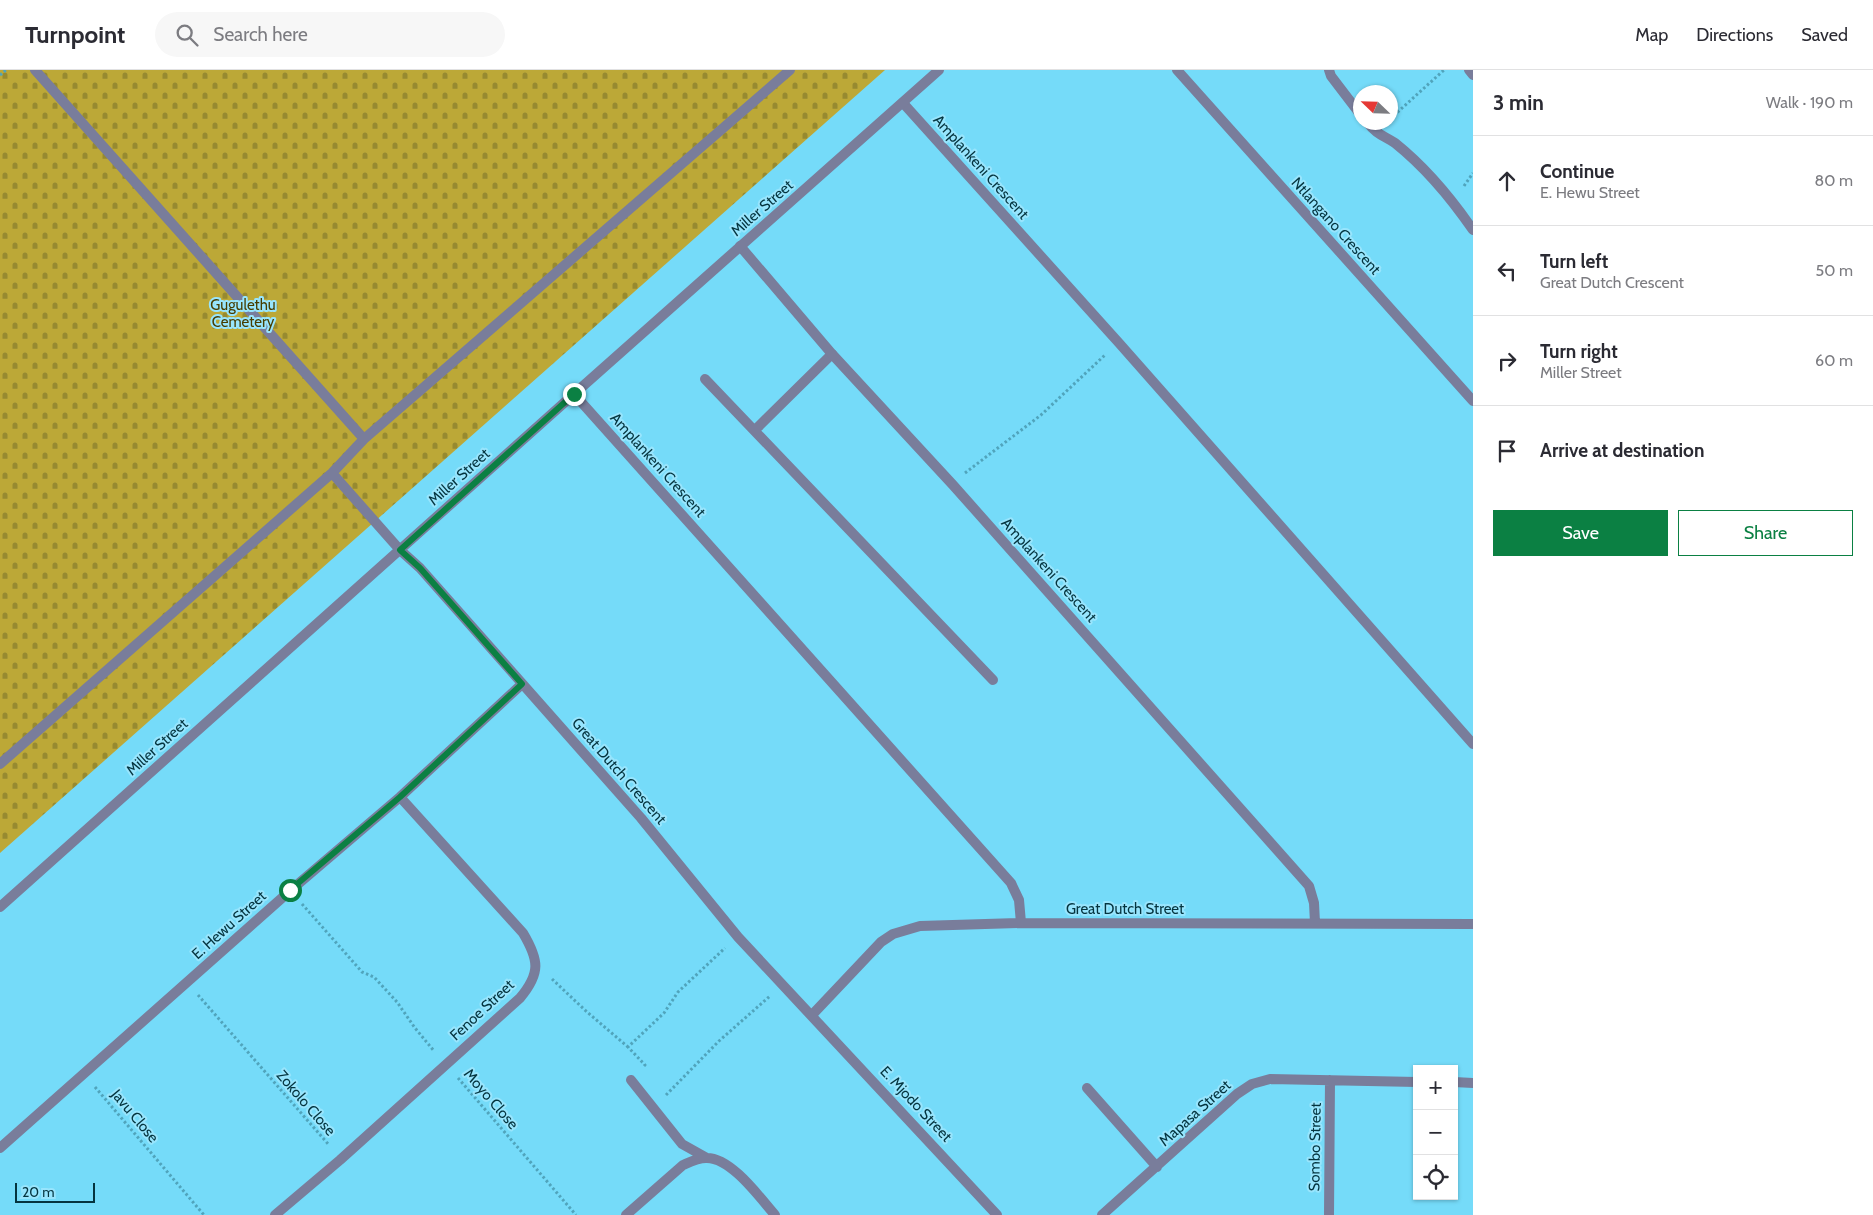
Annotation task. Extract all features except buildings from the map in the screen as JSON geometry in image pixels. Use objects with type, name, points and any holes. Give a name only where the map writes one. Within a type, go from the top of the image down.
[{"type":"street","points":[[34,70],[364,439]]},
{"type":"street","points":[[0,764],[332,473],[364,439],[790,70]]},
{"type":"street","name":"Miller Street","points":[[0,908],[939,70]]},
{"type":"street","name":"Ntlangano Crescent","points":[[1177,70],[1473,401]]},
{"type":"street","points":[[1329,70],[1331,76],[1353,105]]},
{"type":"street","points":[[1468,70],[1473,75]]},
{"type":"street","name":"Amplankeni Crescent","points":[[903,103],[1125,350],[1473,744]]},
{"type":"street","points":[[1374,130],[1394,143],[1453,200],[1473,230]]},
{"type":"street","name":"Amplankeni Crescent","points":[[740,246],[832,354],[953,485],[1304,880],[1312,894],[1315,923]]},
{"type":"street","points":[[756,430],[832,354]]},
{"type":"street","points":[[705,379],[756,430],[993,680]]},
{"type":"street","name":"Amplankeni Crescent","points":[[574,394],[1012,883],[1019,900],[1021,923]]},
{"type":"street","name":"Great Dutch Crescent","points":[[332,473],[400,550],[420,568],[641,818],[738,937],[812,1015]]},
{"type":"street","name":"E. Hewu Street","points":[[0,1148],[290,890],[400,797],[522,684]]},
{"type":"street","points":[[400,797],[523,933],[534,951],[535,972]]},
{"type":"street","name":"Great Dutch Street","points":[[812,1015],[881,942],[894,934],[920,926],[1021,923],[1473,924]]},
{"type":"street","name":"Fenoe Street","points":[[275,1215],[340,1160],[520,998],[535,972]]},
{"type":"street","name":"E. Mjodo Street","points":[[812,1015],[997,1215]]},
{"type":"street","name":"Mapasa Street","points":[[1102,1215],[1237,1094],[1252,1084],[1270,1079],[1413,1082]]},
{"type":"street","points":[[631,1080],[682,1144],[707,1158],[717,1160],[735,1172],[775,1215]]},
{"type":"street","name":"Sombo Street","points":[[1329,1215],[1330,1080]]},
{"type":"street","points":[[1458,1082],[1473,1083]]},
{"type":"street","points":[[1087,1088],[1157,1167]]},
{"type":"street","points":[[626,1215],[683,1165],[707,1158]]},
{"type":"path","points":[[0,75],[6,70]]},
{"type":"path","points":[[1398,112],[1444,70]]},
{"type":"path","points":[[962,475],[1041,415],[1107,354]]},
{"type":"path","name":"Moyo Close","points":[[290,890],[362,972],[374,977],[391,996],[415,1028],[576,1215]]},
{"type":"path","points":[[628,1047],[664,1013],[678,992],[738,937]]},
{"type":"path","points":[[535,972],[554,980],[645,1064],[631,1080]]},
{"type":"path","points":[[653,1108],[719,1041],[782,983]]},
{"type":"path","name":"Zokolo Close","points":[[198,995],[332,1149]]},
{"type":"path","name":"Javu Close","points":[[84,1075],[204,1215]]},
{"type":"green space","name":"Gugulethu Cemetery","points":[[0,70],[885,70],[0,853]]},
{"type":"route","points":[[290,890],[400,797],[522,684],[420,568],[400,550],[574,394]]}]
